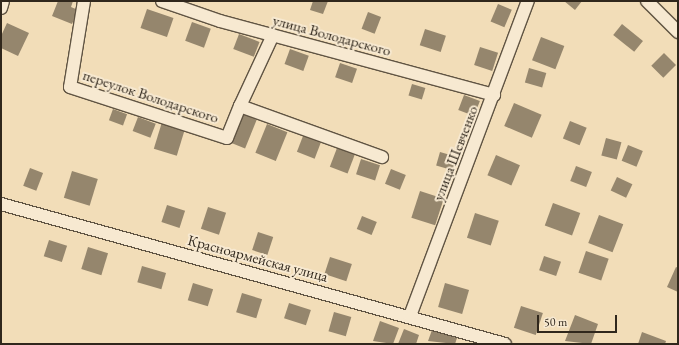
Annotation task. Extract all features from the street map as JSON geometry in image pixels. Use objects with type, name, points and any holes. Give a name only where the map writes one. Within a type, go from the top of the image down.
[{"type":"street","points":[[1,8],[4,1]]},
{"type":"street","name":"переулок Володарского","points":[[84,1],[70,87],[227,138],[272,35]]},
{"type":"street","name":"улица Володарского","points":[[162,1],[272,35],[494,96]]},
{"type":"street","name":"улица Шевченко","points":[[410,316],[494,96],[528,1]]},
{"type":"street","points":[[647,1],[678,32]]},
{"type":"street","name":"переулок Володарского","points":[[240,106],[382,157]]},
{"type":"street","name":"Красноармейская улица","points":[[1,204],[410,316],[505,344]]},
{"type":"building","points":[[58,1],[73,1],[71,7],[78,10],[72,24],[52,16]]},
{"type":"building","points":[[313,1],[328,1],[323,14],[310,10]]},
{"type":"building","points":[[564,1],[582,1],[575,10]]},
{"type":"building","points":[[498,4],[512,10],[504,27],[491,21]]},
{"type":"building","points":[[147,9],[173,18],[167,37],[140,28]]},
{"type":"building","points":[[368,12],[381,17],[375,34],[362,29]]},
{"type":"building","points":[[192,22],[211,29],[204,48],[185,41]]},
{"type":"building","points":[[7,23],[29,33],[18,56],[1,48],[1,36]]},
{"type":"building","points":[[622,24],[643,41],[634,52],[613,35]]},
{"type":"building","points":[[425,29],[446,36],[441,52],[420,45]]},
{"type":"building","points":[[239,34],[260,42],[254,57],[233,49]]},
{"type":"building","points":[[541,37],[564,46],[555,69],[532,60]]},
{"type":"building","points":[[480,47],[498,53],[492,71],[474,65]]},
{"type":"building","points":[[290,49],[309,56],[303,71],[285,64]]},
{"type":"building","points":[[664,53],[676,65],[663,78],[651,66]]},
{"type":"building","points":[[340,63],[357,69],[352,83],[335,77]]},
{"type":"building","points":[[529,68],[546,73],[542,87],[525,82]]},
{"type":"building","points":[[412,84],[425,88],[422,100],[408,95]]},
{"type":"building","points":[[464,95],[480,101],[474,116],[458,110]]},
{"type":"building","points":[[514,103],[542,115],[532,138],[504,126]]},
{"type":"building","points":[[113,109],[127,114],[123,125],[109,120]]},
{"type":"building","points":[[240,113],[257,120],[245,148],[228,142]]},
{"type":"building","points":[[138,117],[156,124],[150,138],[133,131]]},
{"type":"building","points":[[570,121],[587,128],[580,145],[563,139]]},
{"type":"building","points":[[162,122],[185,129],[177,156],[154,149]]},
{"type":"building","points":[[267,124],[287,132],[276,161],[255,153]]},
{"type":"building","points":[[303,136],[321,143],[315,159],[297,152]]},
{"type":"building","points":[[606,138],[621,142],[617,160],[601,155]]},
{"type":"building","points":[[628,145],[643,151],[636,167],[622,161]]},
{"type":"building","points":[[337,148],[355,155],[348,173],[330,167]]},
{"type":"building","points":[[440,152],[457,157],[453,170],[436,165]]},
{"type":"building","points":[[496,155],[520,165],[511,185],[487,175]]},
{"type":"building","points":[[361,159],[380,165],[375,180],[356,174]]},
{"type":"building","points":[[576,166],[592,172],[586,187],[570,181]]},
{"type":"building","points":[[30,168],[43,173],[36,191],[23,186]]},
{"type":"building","points":[[391,169],[406,175],[400,190],[385,184]]},
{"type":"building","points":[[72,171],[98,179],[90,206],[64,198]]},
{"type":"building","points":[[617,177],[632,184],[626,198],[611,191]]},
{"type":"building","points":[[420,191],[444,199],[435,225],[411,218]]},
{"type":"building","points":[[553,203],[580,213],[572,235],[545,226]]},
{"type":"building","points":[[167,205],[185,211],[180,228],[161,222]]},
{"type":"building","points":[[208,207],[226,213],[219,235],[201,229]]},
{"type":"building","points":[[475,213],[499,221],[491,245],[467,238]]},
{"type":"building","points":[[599,215],[623,224],[613,252],[588,243]]},
{"type":"building","points":[[362,216],[377,222],[372,235],[357,229]]},
{"type":"building","points":[[258,232],[273,237],[267,255],[252,250]]},
{"type":"building","points":[[49,240],[67,246],[62,262],[44,256]]},
{"type":"building","points":[[88,247],[108,253],[101,275],[81,269]]},
{"type":"building","points":[[586,251],[609,259],[601,281],[579,273]]},
{"type":"building","points":[[544,256],[561,262],[556,276],[539,270]]},
{"type":"building","points":[[330,257],[352,264],[346,281],[324,274]]},
{"type":"building","points":[[142,266],[166,273],[161,289],[137,282]]},
{"type":"building","points":[[676,267],[678,268],[678,292],[667,287]]},
{"type":"building","points":[[193,283],[213,289],[208,306],[188,300]]},
{"type":"building","points":[[445,283],[469,290],[462,314],[438,307]]},
{"type":"building","points":[[242,293],[262,299],[256,318],[236,312]]},
{"type":"building","points":[[289,303],[311,310],[306,325],[284,318]]},
{"type":"building","points":[[521,306],[543,313],[536,335],[514,328]]},
{"type":"building","points":[[334,312],[351,317],[346,336],[328,331]]},
{"type":"building","points":[[575,315],[598,324],[591,344],[565,341]]},
{"type":"building","points":[[380,321],[399,328],[393,344],[373,341]]},
{"type":"building","points":[[404,329],[419,335],[416,344],[398,344]]},
{"type":"building","points":[[432,330],[457,338],[455,344],[428,341]]},
{"type":"building","points":[[642,332],[666,341],[665,344],[638,344]]}]
